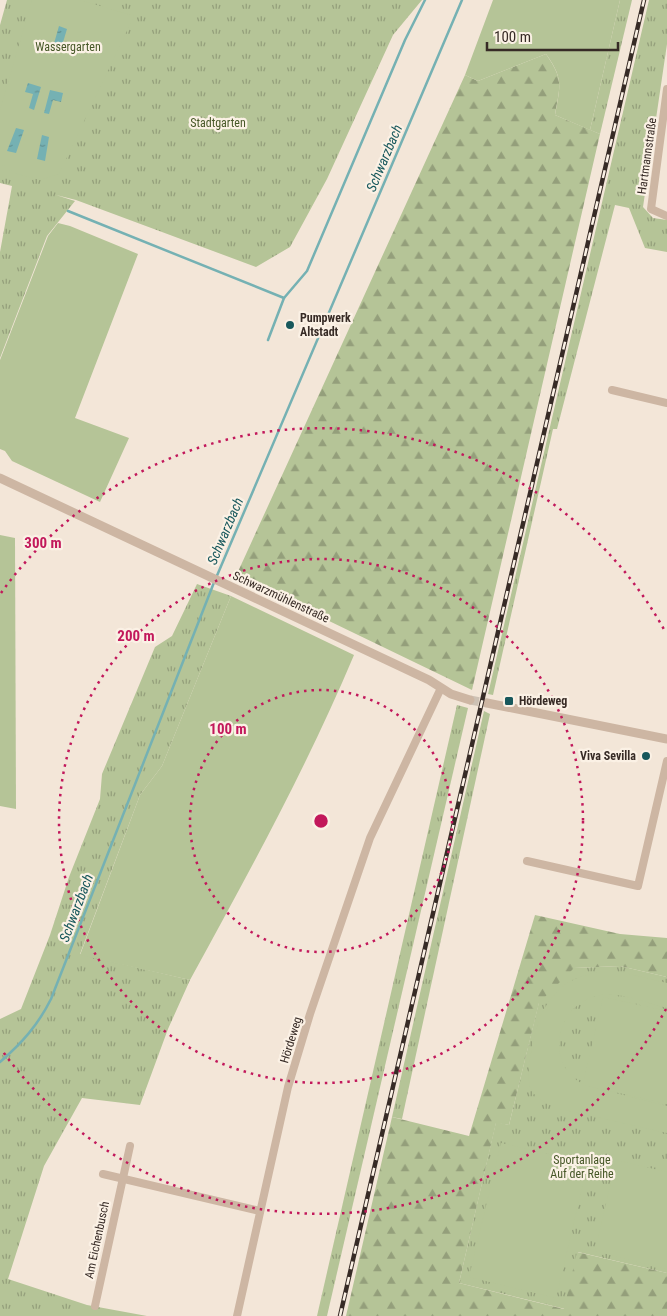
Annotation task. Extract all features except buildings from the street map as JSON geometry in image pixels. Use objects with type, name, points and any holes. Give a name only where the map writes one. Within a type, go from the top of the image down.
[{"type":"street","name":"Hartmannstraße","points":[[667,89],[651,209],[667,216]]},
{"type":"street","points":[[657,161],[667,160]]},
{"type":"street","points":[[612,390],[667,403]]},
{"type":"street","name":"Schwarzmühlenstraße","points":[[0,478],[441,688],[470,700]]},
{"type":"street","name":"Hördeweg","points":[[237,1316],[295,1062],[370,838],[441,688]]},
{"type":"street","points":[[487,703],[667,739]]},
{"type":"street","points":[[527,861],[638,886],[667,761]]},
{"type":"street","name":"Am Eichenbusch","points":[[95,1306],[130,1146]]},
{"type":"street","points":[[103,1174],[260,1210]]},
{"type":"green space","name":"Stadtgarten","points":[[7,0],[422,0],[393,35],[327,179],[290,247],[256,267],[76,200],[56,195],[75,201],[47,236],[0,358],[0,252],[12,186],[0,183],[0,25]]},
{"type":"green space","name":"Wassergarten","points":[[32,0],[80,0],[134,16],[59,174],[40,180],[14,173],[0,163],[0,110]]},
{"type":"green space","points":[[493,0],[620,0],[590,130],[555,115],[559,83],[556,70],[546,54],[478,81],[465,75]]},
{"type":"green space","points":[[620,0],[632,0],[600,134],[590,130]]},
{"type":"green space","points":[[649,0],[667,0],[667,44],[643,207],[653,218],[667,220],[667,252],[645,248],[629,208],[615,205],[557,429],[553,429],[493,695],[488,694]]},
{"type":"green space","points":[[546,54],[556,70],[559,83],[555,115],[600,134],[472,690],[236,576],[465,75],[478,81]]},
{"type":"green space","points":[[58,223],[70,226],[138,254],[75,418],[129,438],[100,502],[12,461],[5,451],[0,449],[0,360],[48,236]]},
{"type":"green space","points":[[0,535],[15,538],[16,809],[0,806]]},
{"type":"green space","points":[[197,584],[231,596],[162,766],[140,795],[80,954],[190,980],[168,1029],[140,1105],[82,1098],[44,1166],[8,1279],[87,1305],[147,1316],[0,1316],[0,1019],[21,1009],[50,935],[69,877],[100,799],[102,774],[155,647],[172,636]]},
{"type":"green space","points":[[231,596],[354,655],[297,779],[190,980],[80,955],[140,795],[162,766]]},
{"type":"green space","points":[[457,705],[468,708],[327,1316],[317,1316]]},
{"type":"green space","points":[[484,711],[490,714],[402,1119],[392,1117]]},
{"type":"green space","points":[[535,915],[620,934],[667,938],[667,977],[620,966],[574,968],[539,1003],[509,1125],[496,1123],[459,1283],[564,1309],[577,1252],[667,1273],[667,1316],[346,1316],[392,1117],[469,1136]]},
{"type":"green space","name":"Sportanlage Auf der Reihe","points":[[620,966],[667,977],[667,1273],[578,1252],[565,1309],[459,1283],[496,1122],[509,1125],[539,1002],[573,968]]},
{"type":"green space","points":[[597,972],[621,972],[667,983],[667,1008],[632,998],[613,995],[596,996],[582,1002],[572,1011],[564,1023],[560,1036],[559,1050],[563,1063],[571,1075],[583,1084],[603,997],[667,1011],[667,1104],[584,1085],[667,1106],[667,1133],[556,1108],[537,1097],[530,1087],[531,1051],[541,1015],[545,1008],[556,993],[567,983]]},
{"type":"green space","points":[[501,1143],[588,1163],[556,1298],[469,1277]]},
{"type":"green space","points":[[616,1160],[667,1172],[667,1269],[595,1251]]},
{"type":"water","points":[[59,26],[67,29],[61,49],[53,47]]},
{"type":"water","points":[[28,83],[41,87],[34,110],[29,108],[33,94],[25,92]]},
{"type":"water","points":[[50,90],[63,93],[61,102],[53,100],[49,114],[44,113]]},
{"type":"water","points":[[16,128],[24,130],[16,153],[7,151]]},
{"type":"water","points":[[42,135],[49,137],[45,161],[37,159]]},
{"type":"waterway","points":[[268,340],[284,298],[307,271],[405,40],[425,0]]},
{"type":"waterway","name":"Schwarzbach","points":[[0,1062],[29,1033],[51,999],[213,585],[462,0]]},
{"type":"waterway","points":[[68,211],[284,298]]},
{"type":"tunnel","points":[[470,700],[487,703]]},
{"type":"railway","points":[[340,1316],[644,0]]},
{"type":"place","name":"Pumpwerk Altstadt","points":[[290,325]]},
{"type":"place","name":"Hördeweg","points":[[509,701]]},
{"type":"place","name":"Viva Sevilla","points":[[646,756]]}]
